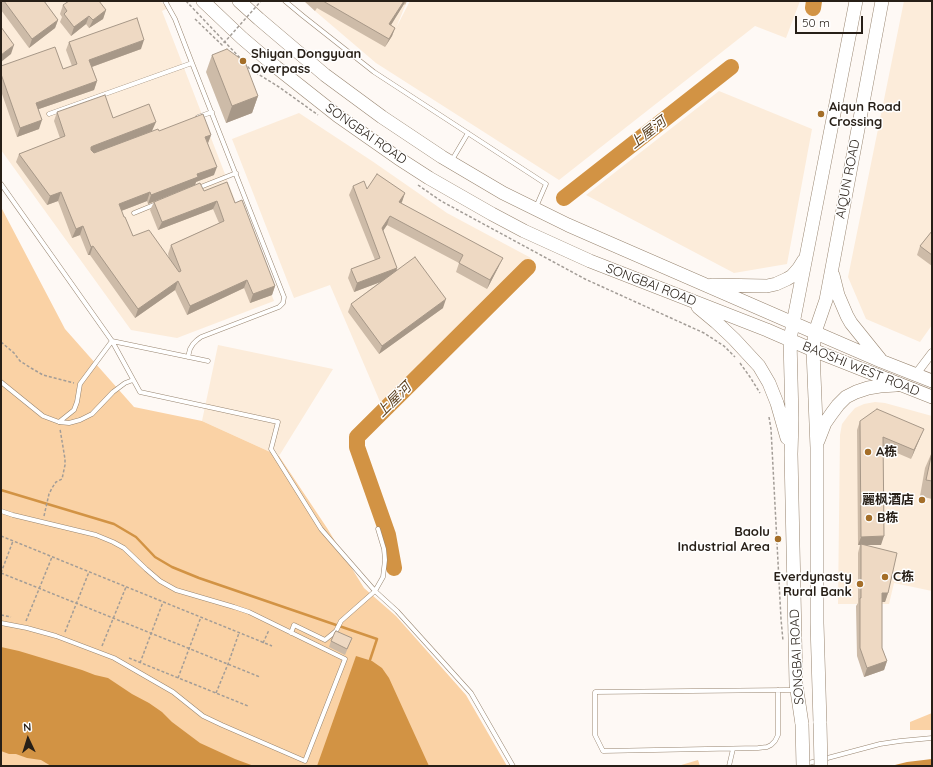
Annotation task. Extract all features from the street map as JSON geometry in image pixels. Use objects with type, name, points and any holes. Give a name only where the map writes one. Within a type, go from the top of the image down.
[{"type":"main road","name":"SONGBAI ROAD","points":[[203,1],[242,38],[309,94],[362,133],[428,178],[492,214],[557,247],[790,339],[792,419],[791,454],[797,690],[802,724],[803,766]]},
{"type":"main road","name":"SONGBAI ROAD","points":[[239,1],[292,48],[353,96],[411,138],[478,179],[568,225],[815,332],[813,350],[816,448],[817,623],[822,766]]},
{"type":"main road","name":"AIQUN ROAD","points":[[790,339],[856,1]]},
{"type":"main road","name":"AIQUN ROAD","points":[[815,332],[826,300],[882,1]]},
{"type":"main road","points":[[705,285],[767,286],[776,284],[787,279],[796,272],[806,255]]},
{"type":"main road","points":[[832,266],[834,281],[844,309],[851,323],[881,361]]},
{"type":"main road","points":[[683,297],[716,322],[747,352],[759,366],[769,382],[777,403],[791,454]]},
{"type":"main road","name":"BAOSHI WEST ROAD","points":[[815,332],[881,361],[932,381]]},
{"type":"main road","name":"BAOSHI WEST ROAD","points":[[790,339],[813,350],[932,397]]},
{"type":"main road","points":[[816,448],[825,423],[846,397],[868,388],[892,385],[904,387]]},
{"type":"street","points":[[916,374],[932,353]]},
{"type":"lane","points":[[165,1],[175,19],[284,297],[283,303],[279,307],[201,337],[193,344],[188,357]]},
{"type":"lane","points":[[285,1],[374,72],[546,184],[535,209]]},
{"type":"lane","points":[[49,114],[192,63]]},
{"type":"lane","points":[[190,120],[212,112]]},
{"type":"lane","points":[[451,162],[468,134]]},
{"type":"lane","points":[[192,190],[236,173]]},
{"type":"lane","points":[[1,184],[112,341],[140,392],[278,422],[271,449],[321,529],[375,591],[397,611],[471,694],[513,766]]},
{"type":"lane","points":[[134,213],[163,201]]},
{"type":"lane","points":[[112,341],[208,361]]},
{"type":"lane","points":[[59,422],[74,410],[80,384],[112,341]]},
{"type":"lane","points":[[1,382],[43,416],[68,424],[92,414],[113,392],[125,383],[134,380]]},
{"type":"lane","points":[[1,511],[96,535],[113,542],[124,548],[160,581],[176,590],[249,612],[345,659],[305,760],[203,716],[173,692],[114,658],[56,636],[1,623]]},
{"type":"lane","points":[[291,633],[294,625],[325,640],[336,631],[341,621],[375,591],[383,577],[386,560],[378,529]]},
{"type":"lane","points":[[778,690],[778,735],[775,741],[767,747],[602,751],[595,735],[595,692],[778,690],[797,690]]},
{"type":"lane","points":[[799,766],[880,744],[932,738]]},
{"type":"lane","points":[[729,766],[734,749]]},
{"type":"path","points":[[186,1],[250,69],[279,87],[321,117]]},
{"type":"path","points":[[195,19],[222,45],[261,1]]},
{"type":"path","points":[[415,183],[440,201],[585,279],[704,332],[724,346],[739,362],[762,397]]},
{"type":"path","points":[[1,342],[14,353],[20,361],[43,375],[70,383],[80,384]]},
{"type":"path","points":[[768,415],[771,429],[781,619],[784,647]]},
{"type":"path","points":[[42,522],[49,494],[56,482],[62,479],[65,465],[59,422]]},
{"type":"path","points":[[1,536],[272,646]]},
{"type":"path","points":[[14,541],[1,573],[260,677]]},
{"type":"path","points":[[26,621],[52,557]]},
{"type":"path","points":[[65,632],[89,572]]},
{"type":"path","points":[[102,647],[126,587]]},
{"type":"path","points":[[140,663],[163,602]]},
{"type":"path","points":[[178,678],[201,617]]},
{"type":"path","points":[[263,643],[273,624]]},
{"type":"path","points":[[215,693],[228,664],[239,633]]},
{"type":"shaded area","points":[[1,1],[160,1],[168,8],[162,11],[274,301],[177,338],[131,330],[1,150]]},
{"type":"shaded area","points":[[304,1],[407,1],[396,28],[410,1],[800,1],[786,38],[755,26],[559,180],[376,63]]},
{"type":"shaded area","points":[[904,1],[932,1],[932,325],[920,342],[866,319],[848,277]]},
{"type":"shaded area","points":[[719,91],[812,129],[787,264],[734,273],[586,195]]},
{"type":"shaded area","points":[[299,113],[447,213],[531,258],[381,404],[330,285],[294,298],[232,139]]},
{"type":"shaded area","points":[[1,207],[65,329],[134,407],[202,421],[279,456],[327,528],[364,588],[396,616],[466,695],[507,766],[1,766]]},
{"type":"shaded area","points":[[218,345],[333,369],[279,456],[202,421]]},
{"type":"shaded area","points":[[875,402],[885,403],[932,416],[932,591],[894,583],[889,604],[838,604],[840,435],[842,424],[855,408],[864,404]]},
{"type":"shaded area","points":[[1,647],[108,678],[162,712],[172,722],[200,743],[254,766],[51,766],[41,760],[1,751]]},
{"type":"shaded area","points":[[356,656],[372,661],[382,668],[389,678],[429,766],[317,766]]},
{"type":"shaded area","points":[[932,713],[932,730],[910,730],[910,722]]},
{"type":"shaded area","points":[[932,759],[932,766],[891,766],[907,762]]},
{"type":"shaded area","points":[[698,760],[700,766],[678,766]]},
{"type":"building","points":[[4,1],[44,1],[58,20],[32,39]]},
{"type":"building","points":[[69,1],[99,1],[106,10],[93,20],[89,16],[74,27],[64,14],[67,11],[63,5]]},
{"type":"building","points":[[323,1],[404,1],[389,24],[395,28],[389,39]]},
{"type":"building","points":[[137,18],[144,40],[89,60],[97,81],[36,103],[42,120],[20,128],[1,74],[1,66],[55,47],[63,69],[77,64],[69,42]]},
{"type":"building","points":[[1,27],[14,45],[1,55]]},
{"type":"building","points":[[227,49],[245,62],[258,96],[232,106],[212,55]]},
{"type":"building","points":[[105,95],[113,118],[149,104],[156,122],[91,147],[91,150],[94,153],[203,114],[211,135],[205,137],[217,167],[197,174],[198,177],[151,195],[150,192],[119,204],[133,236],[149,230],[179,272],[181,271],[171,245],[224,221],[217,201],[162,222],[154,202],[200,183],[204,191],[227,182],[235,203],[242,200],[275,286],[253,294],[247,280],[190,306],[178,281],[138,309],[93,246],[91,247],[83,226],[76,229],[61,192],[50,196],[19,154],[65,136],[57,112]]},
{"type":"building","points":[[377,174],[405,193],[399,202],[503,258],[490,280],[459,263],[463,255],[390,216],[382,228],[397,268],[357,283],[351,269],[380,258],[353,186],[364,181],[367,189]]},
{"type":"building","points":[[932,231],[932,255],[920,246]]},
{"type":"building","points":[[415,257],[446,299],[382,346],[351,304]]},
{"type":"building","points":[[877,409],[924,429],[914,450],[883,437],[884,536],[861,537],[860,421]]},
{"type":"building","points":[[932,452],[932,481],[926,480]]},
{"type":"building","points":[[861,544],[897,553],[888,593],[882,593],[882,648],[887,661],[867,668],[860,648]]},
{"type":"building","points":[[336,631],[352,638],[347,649],[331,641]]},
{"type":"waterway","name":"上屋河","points":[[813,8],[814,1]]},
{"type":"waterway","name":"上屋河","points":[[564,198],[731,67]]},
{"type":"waterway","name":"上屋河","points":[[394,568],[388,535],[357,447],[357,437],[528,267]]},
{"type":"waterway","points":[[1,490],[114,524],[136,537],[155,557],[172,567],[199,578],[377,639],[370,660]]},
{"type":"place","name":"Shiyan Dongyuan Overpass","points":[[243,61]]},
{"type":"place","name":"Aiqun Road Crossing","points":[[821,114]]},
{"type":"place","name":"A栋","points":[[868,452]]},
{"type":"place","name":"麗枫酒店","points":[[922,500]]},
{"type":"place","name":"B栋","points":[[869,518]]},
{"type":"place","name":"Baolu Industrial Area","points":[[778,539]]},
{"type":"place","name":"C栋","points":[[885,577]]},
{"type":"place","name":"Everdynasty Rural Bank","points":[[860,584]]}]
